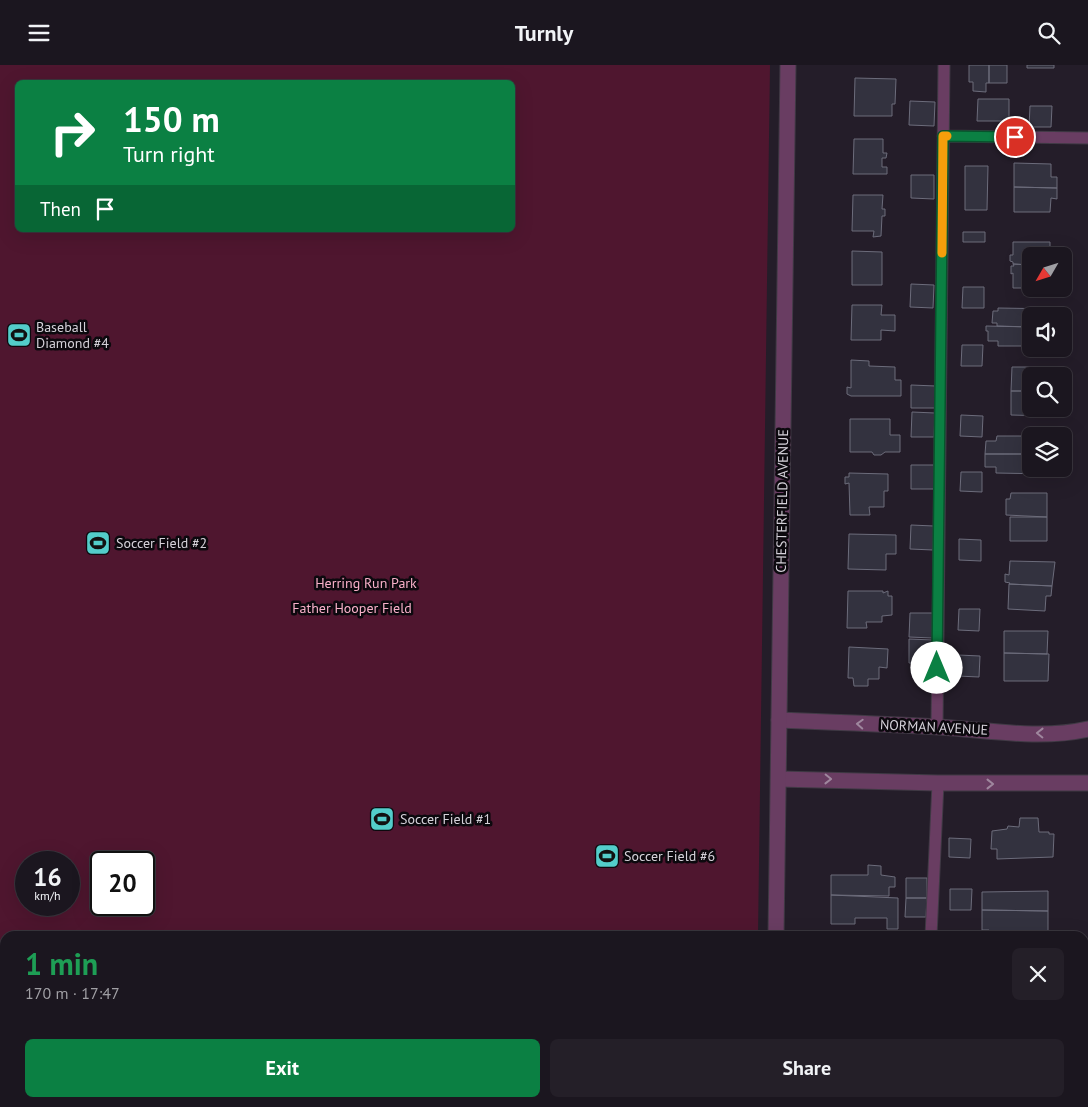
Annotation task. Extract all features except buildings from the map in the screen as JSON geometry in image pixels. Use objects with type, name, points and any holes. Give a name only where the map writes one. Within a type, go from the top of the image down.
[{"type":"street","name":"CHESTERFIELD AVENUE","points":[[776,931],[788,65]]},
{"type":"street","name":"NORMAN AVENUE","points":[[779,720],[1040,734],[1069,733],[1088,729]]},
{"type":"street","points":[[779,779],[938,783],[1088,783]]},
{"type":"lane","points":[[937,727],[944,65]]},
{"type":"lane","points":[[943,136],[1088,138]]},
{"type":"lane","points":[[931,931],[938,783]]},
{"type":"green space","name":"Herring Run Park","points":[[0,65],[770,65],[758,931],[0,931]]},
{"type":"slow traffic","points":[[942,253],[943,136],[947,136]]},
{"type":"place","name":"Baseball Diamond #4","points":[[19,335]]},
{"type":"place","name":"Soccer Field #2","points":[[98,543]]},
{"type":"place","name":"Soccer Field #1","points":[[382,819]]},
{"type":"place","name":"Soccer Field #6","points":[[607,856]]},
{"type":"route","points":[[937,668],[943,136],[1015,137]]},
{"type":"park label","name":"Father Hooper Field","points":[[352,608]]}]
